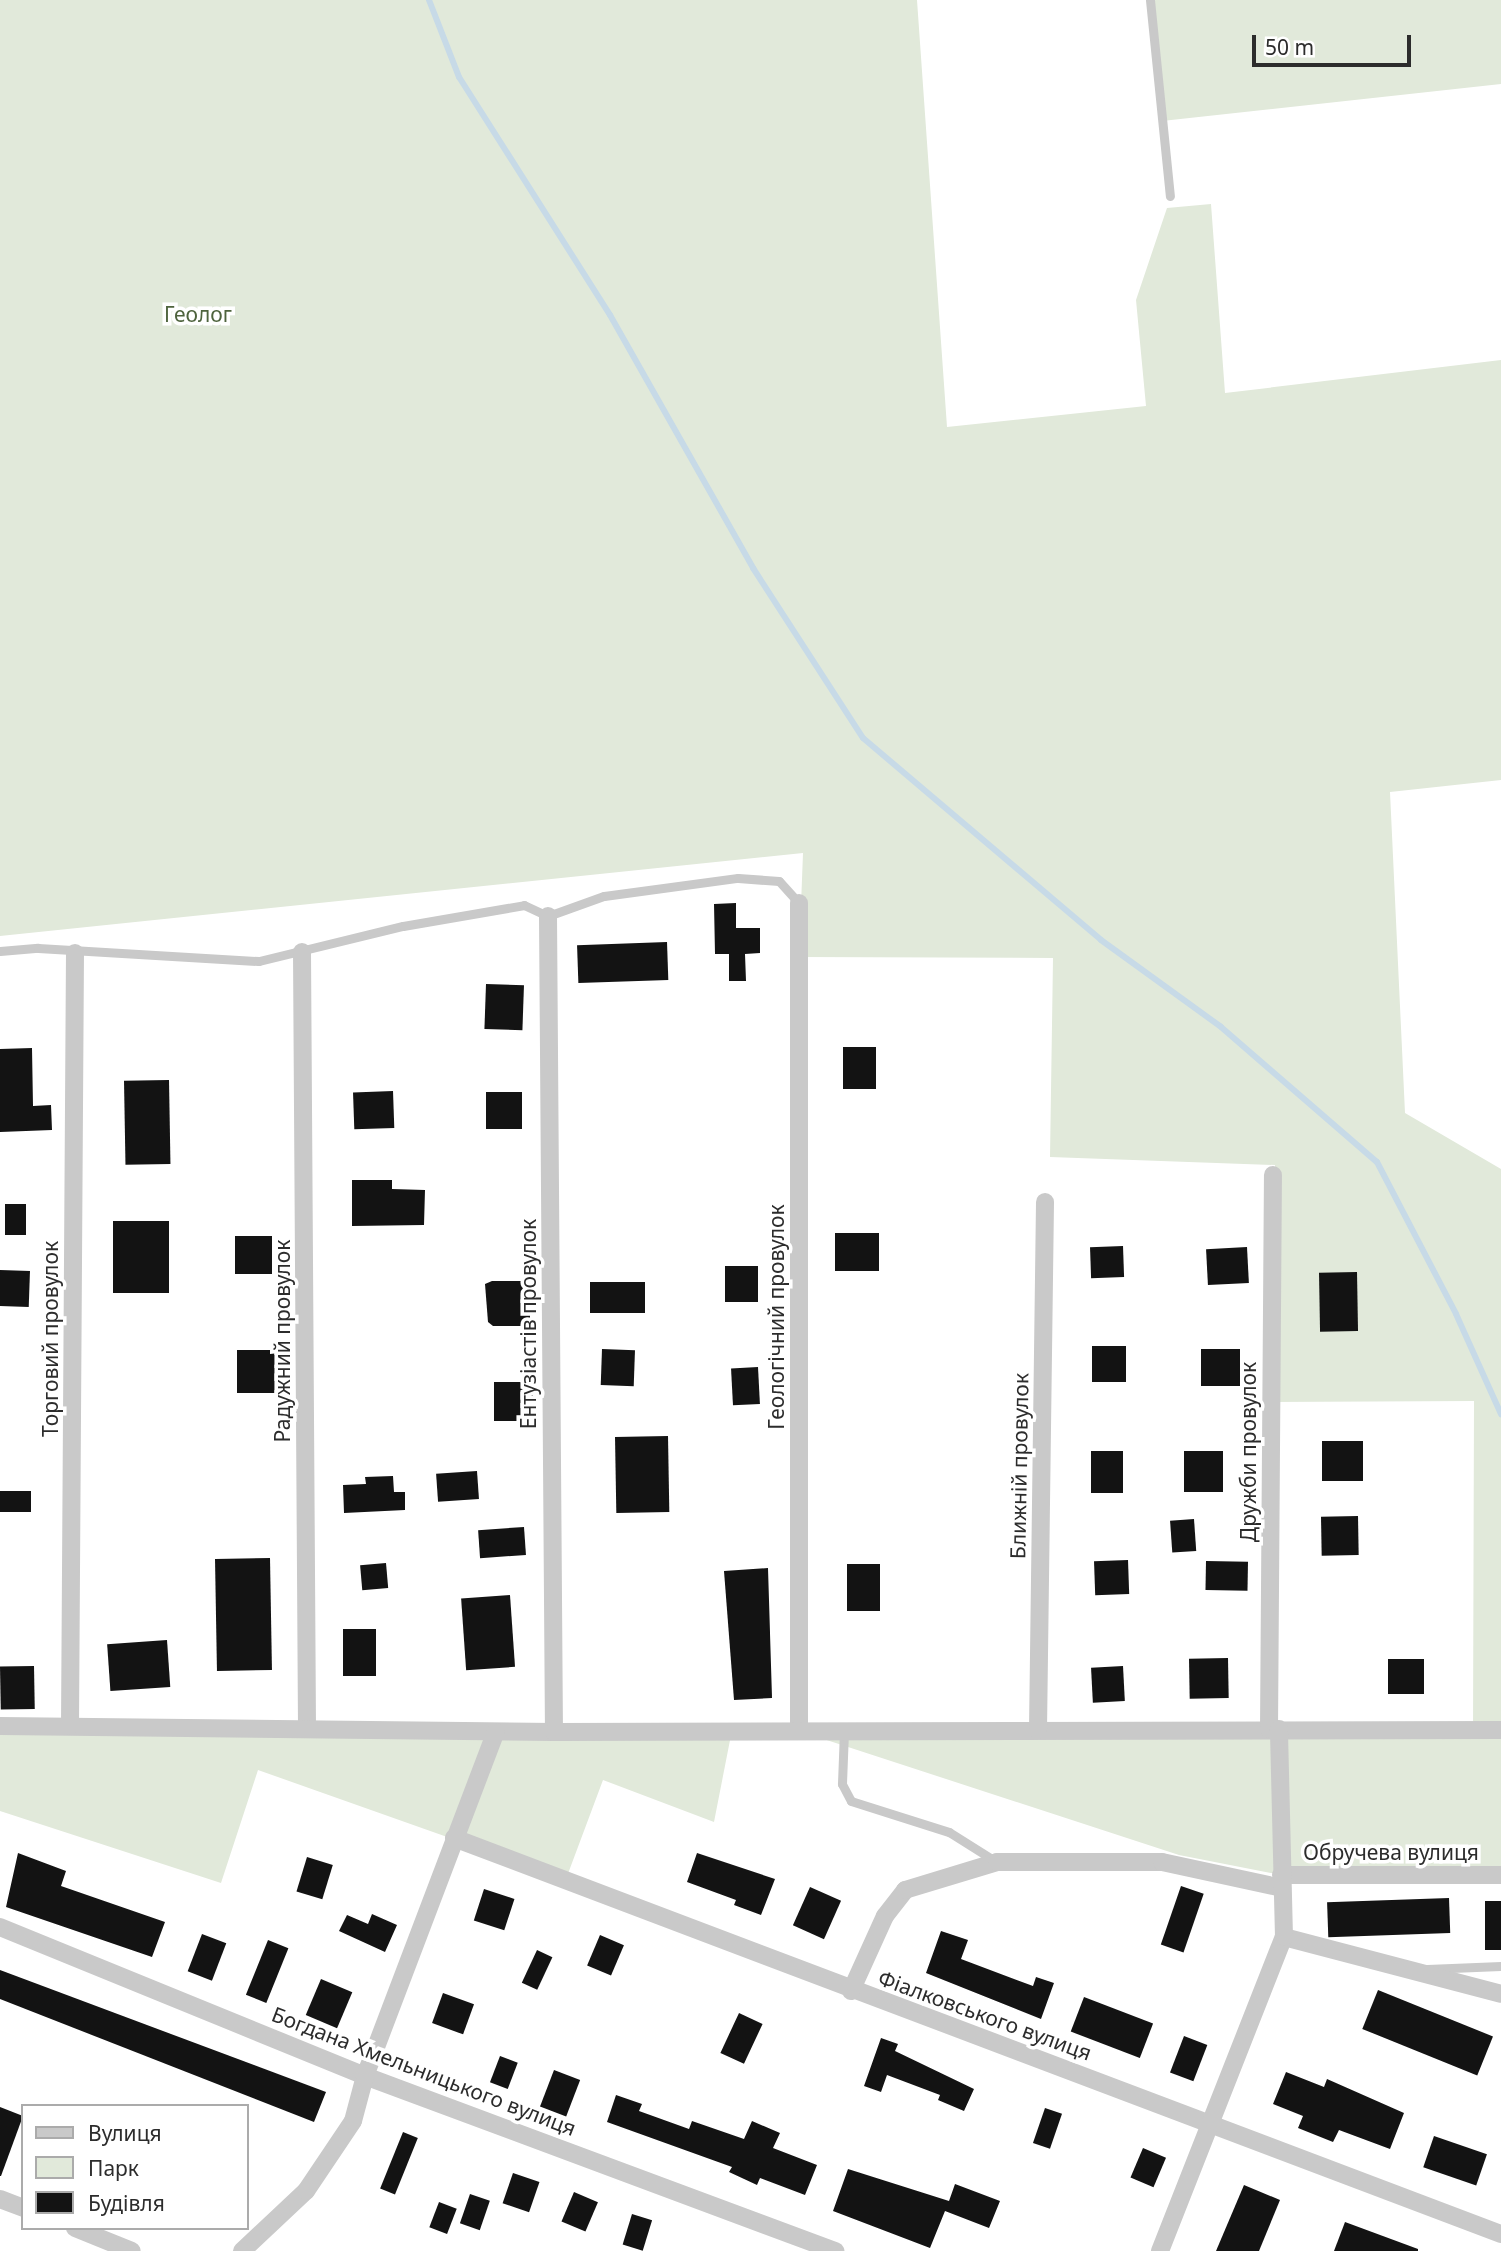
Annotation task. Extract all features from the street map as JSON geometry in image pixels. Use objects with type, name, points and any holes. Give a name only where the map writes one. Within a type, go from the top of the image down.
[{"type":"street","name":"Геологічний провулок","points":[[799,902],[799,1731]]},
{"type":"street","name":"Ентузіастів провулок","points":[[548,916],[554,1732]]},
{"type":"street","name":"Торговий провулок","points":[[70,1726],[75,953]]},
{"type":"street","name":"Радужний провулок","points":[[302,953],[307,1729]]},
{"type":"street","name":"Дружби провулок","points":[[1273,1175],[1274,1729],[1284,1937]]},
{"type":"street","name":"Ближній провулок","points":[[1038,1730],[1045,1202]]},
{"type":"street","points":[[0,1726],[496,1732],[1501,1730]]},
{"type":"street","points":[[242,2251],[306,2191],[331,2158],[353,2121],[365,2076],[496,1732]]},
{"type":"street","name":"Фіалковського вулиця","points":[[454,1838],[851,1991],[1208,2120],[1501,2234]]},
{"type":"street","name":"Обручева вулиця","points":[[851,1991],[885,1916],[905,1890],[997,1862],[1162,1862],[1281,1881],[1501,1875]]},
{"type":"street","name":"Богдана Хмельницького вулиця","points":[[0,1927],[365,2076],[835,2251]]},
{"type":"street","points":[[1160,2251],[1208,2120],[1284,1937],[1415,1969],[1501,1994]]},
{"type":"street","points":[[0,2199],[21,2207]]},
{"type":"street","points":[[80,2230],[132,2251]]},
{"type":"lane","points":[[1150,0],[1170,196]]},
{"type":"lane","points":[[0,951],[38,948],[75,953],[259,961],[302,953],[403,926],[524,905],[548,916],[604,896],[738,878],[779,880],[799,902]]},
{"type":"lane","points":[[844,1731],[842,1784],[851,1801],[949,1832],[997,1862]]},
{"type":"lane","points":[[1415,1969],[1501,1966]]},
{"type":"green space","name":"Геолог","points":[[0,0],[917,0],[947,427],[1146,406],[1136,300],[1167,208],[1211,204],[1225,393],[1501,360],[1501,780],[1390,792],[1405,1113],[1501,1169],[1501,1875],[1281,1875],[1179,1855],[799,1731],[1473,1731],[1474,1401],[1271,1402],[1275,1165],[1050,1157],[1053,958],[799,957],[803,853],[0,936]]},
{"type":"green space","points":[[1150,0],[1501,0],[1501,84],[1162,121]]},
{"type":"green space","points":[[0,1726],[732,1730],[714,1822],[603,1780],[566,1879],[258,1770],[221,1883],[0,1811]]},
{"type":"building","points":[[736,903],[736,928],[760,928],[760,953],[745,954],[746,981],[729,981],[729,954],[715,954],[714,904]]},
{"type":"building","points":[[667,942],[668,980],[578,983],[577,945]]},
{"type":"building","points":[[486,984],[524,985],[522,1030],[484,1029]]},
{"type":"building","points":[[843,1047],[876,1047],[876,1089],[843,1089]]},
{"type":"building","points":[[32,1048],[33,1106],[51,1105],[52,1130],[0,1132],[0,1049]]},
{"type":"building","points":[[169,1080],[170,1164],[125,1165],[124,1081]]},
{"type":"building","points":[[393,1091],[394,1128],[354,1129],[353,1092]]},
{"type":"building","points":[[486,1092],[522,1092],[522,1129],[486,1129]]},
{"type":"building","points":[[352,1180],[392,1180],[392,1189],[425,1190],[424,1225],[352,1226]]},
{"type":"building","points":[[5,1204],[26,1204],[26,1235],[5,1235]]},
{"type":"building","points":[[113,1221],[169,1221],[169,1293],[113,1293]]},
{"type":"building","points":[[835,1233],[879,1233],[879,1271],[835,1271]]},
{"type":"building","points":[[235,1236],[272,1236],[272,1274],[235,1274]]},
{"type":"building","points":[[1123,1246],[1124,1277],[1091,1278],[1090,1247]]},
{"type":"building","points":[[1247,1247],[1249,1283],[1208,1285],[1206,1249]]},
{"type":"building","points":[[725,1266],[758,1266],[758,1302],[725,1302]]},
{"type":"building","points":[[0,1270],[30,1271],[29,1307],[0,1306]]},
{"type":"building","points":[[1357,1272],[1358,1331],[1320,1332],[1319,1273]]},
{"type":"building","points":[[492,1281],[530,1281],[530,1326],[493,1326],[488,1322],[485,1284]]},
{"type":"building","points":[[590,1282],[645,1282],[645,1313],[590,1313]]},
{"type":"building","points":[[1092,1346],[1126,1346],[1126,1382],[1092,1382]]},
{"type":"building","points":[[602,1349],[635,1350],[634,1386],[601,1385]]},
{"type":"building","points":[[1201,1349],[1240,1349],[1240,1386],[1201,1386]]},
{"type":"building","points":[[237,1350],[281,1350],[281,1393],[237,1393]]},
{"type":"building","points":[[758,1367],[760,1404],[733,1405],[731,1368]]},
{"type":"building","points":[[494,1382],[533,1382],[533,1421],[494,1421]]},
{"type":"building","points":[[668,1436],[669,1512],[616,1513],[615,1437]]},
{"type":"building","points":[[1322,1441],[1363,1441],[1363,1481],[1322,1481]]},
{"type":"building","points":[[1091,1451],[1123,1451],[1123,1493],[1091,1493]]},
{"type":"building","points":[[1184,1451],[1223,1451],[1223,1492],[1184,1492]]},
{"type":"building","points":[[477,1471],[479,1499],[438,1502],[436,1474]]},
{"type":"building","points":[[393,1476],[394,1492],[405,1492],[405,1510],[344,1513],[343,1485],[366,1484],[365,1477]]},
{"type":"building","points":[[0,1491],[31,1491],[31,1512],[0,1512]]},
{"type":"building","points":[[1358,1516],[1359,1555],[1322,1556],[1321,1517]]},
{"type":"building","points":[[1194,1519],[1196,1551],[1172,1553],[1170,1521]]},
{"type":"building","points":[[524,1527],[526,1555],[480,1558],[478,1530]]},
{"type":"building","points":[[270,1558],[272,1670],[217,1671],[215,1559]]},
{"type":"building","points":[[1128,1560],[1129,1594],[1095,1595],[1094,1561]]},
{"type":"building","points":[[1206,1561],[1248,1562],[1247,1591],[1205,1590]]},
{"type":"building","points":[[386,1563],[388,1588],[362,1590],[360,1565]]},
{"type":"building","points":[[847,1564],[880,1564],[880,1611],[847,1611]]},
{"type":"building","points":[[768,1568],[772,1698],[734,1700],[724,1571]]},
{"type":"building","points":[[510,1595],[515,1667],[466,1670],[461,1598]]},
{"type":"building","points":[[343,1629],[376,1629],[376,1676],[343,1676]]},
{"type":"building","points":[[167,1640],[170,1687],[110,1691],[107,1644]]},
{"type":"building","points":[[1228,1658],[1229,1698],[1190,1699],[1189,1659]]},
{"type":"building","points":[[1388,1659],[1424,1659],[1424,1694],[1388,1694]]},
{"type":"building","points":[[34,1666],[35,1709],[1,1710],[0,1667]]},
{"type":"building","points":[[1123,1666],[1125,1701],[1093,1703],[1091,1668]]},
{"type":"building","points":[[18,1853],[66,1871],[61,1886],[165,1922],[152,1957],[6,1907]]},
{"type":"building","points":[[697,1853],[775,1879],[761,1915],[734,1905],[736,1900],[687,1882]]},
{"type":"building","points":[[307,1857],[333,1865],[322,1899],[296,1891]]},
{"type":"building","points":[[1181,1886],[1204,1894],[1184,1952],[1161,1945]]},
{"type":"building","points":[[810,1887],[841,1901],[824,1939],[793,1925]]},
{"type":"building","points":[[484,1889],[514,1899],[504,1930],[474,1920]]},
{"type":"building","points":[[1449,1898],[1450,1933],[1328,1937],[1327,1902]]},
{"type":"building","points":[[1485,1901],[1501,1901],[1501,1950],[1485,1950]]},
{"type":"building","points":[[372,1914],[397,1925],[385,1952],[339,1931],[347,1915],[368,1924]]},
{"type":"building","points":[[941,1931],[968,1940],[961,1959],[1033,1986],[1036,1977],[1054,1983],[1041,2019],[926,1973]]},
{"type":"building","points":[[202,1934],[226,1943],[212,1981],[188,1971]]},
{"type":"building","points":[[600,1935],[624,1945],[611,1976],[587,1965]]},
{"type":"building","points":[[268,1940],[288,1948],[266,2003],[246,1995]]},
{"type":"building","points":[[537,1950],[552,1957],[537,1990],[522,1983]]},
{"type":"building","points":[[0,1970],[326,2092],[314,2122],[0,1999]]},
{"type":"building","points":[[321,1979],[352,1992],[337,2028],[306,2015]]},
{"type":"building","points":[[1378,1990],[1493,2036],[1477,2075],[1362,2029]]},
{"type":"building","points":[[443,1993],[474,2004],[463,2034],[432,2023]]},
{"type":"building","points":[[1084,1997],[1153,2024],[1140,2058],[1071,2032]]},
{"type":"building","points":[[739,2013],[763,2024],[744,2064],[720,2053]]},
{"type":"building","points":[[1184,2036],[1207,2045],[1193,2081],[1170,2072]]},
{"type":"building","points":[[881,2038],[898,2044],[895,2051],[974,2089],[964,2111],[938,2100],[940,2095],[887,2075],[881,2092],[864,2086]]},
{"type":"building","points":[[500,2056],[518,2063],[508,2089],[490,2082]]},
{"type":"building","points":[[554,2070],[580,2080],[566,2116],[540,2106]]},
{"type":"building","points":[[1286,2072],[1324,2087],[1327,2079],[1404,2113],[1390,2149],[1339,2130],[1333,2142],[1298,2128],[1303,2116],[1273,2104]]},
{"type":"building","points":[[616,2095],[642,2104],[639,2111],[689,2129],[692,2121],[744,2139],[752,2121],[780,2133],[773,2148],[817,2165],[805,2195],[760,2178],[757,2185],[729,2172],[732,2167],[607,2122]]},
{"type":"building","points":[[0,2107],[21,2115],[21,2121],[0,2176]]},
{"type":"building","points":[[1045,2108],[1062,2114],[1050,2149],[1033,2143]]},
{"type":"building","points":[[403,2132],[418,2138],[395,2195],[380,2189]]},
{"type":"building","points":[[1434,2136],[1487,2154],[1476,2185],[1423,2167]]},
{"type":"building","points":[[1143,2148],[1166,2158],[1154,2187],[1130,2177]]},
{"type":"building","points":[[848,2169],[949,2201],[955,2184],[1000,2201],[989,2228],[945,2211],[930,2248],[833,2211]]},
{"type":"building","points":[[513,2173],[539,2182],[529,2212],[503,2203]]},
{"type":"building","points":[[1244,2185],[1280,2200],[1259,2251],[1216,2251]]},
{"type":"building","points":[[574,2192],[598,2202],[585,2232],[561,2221]]},
{"type":"building","points":[[470,2194],[490,2201],[480,2230],[460,2223]]},
{"type":"building","points":[[439,2202],[457,2209],[447,2234],[429,2227]]},
{"type":"building","points":[[632,2214],[652,2220],[643,2251],[623,2245]]},
{"type":"building","points":[[1345,2222],[1418,2249],[1418,2251],[1334,2251]]},
{"type":"waterway","points":[[429,0],[459,77],[610,315],[753,568],[863,738],[1101,940],[1221,1027],[1377,1162],[1456,1314],[1501,1414]]}]
